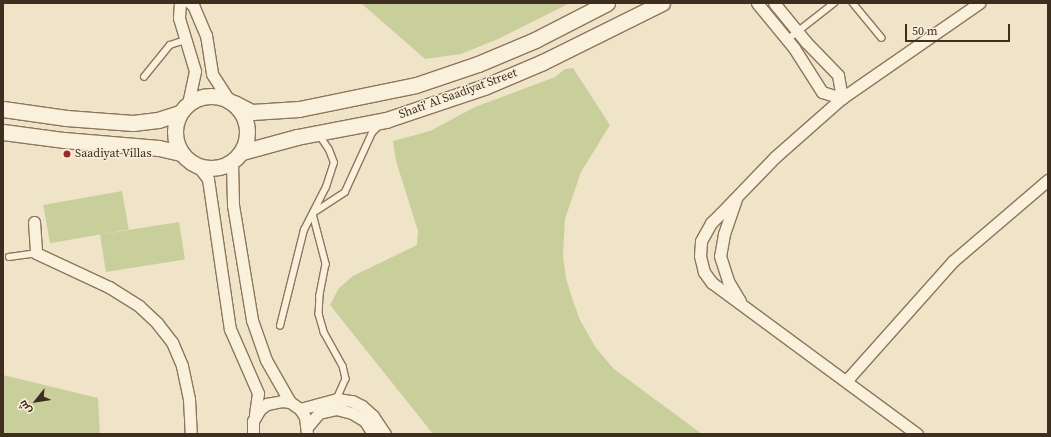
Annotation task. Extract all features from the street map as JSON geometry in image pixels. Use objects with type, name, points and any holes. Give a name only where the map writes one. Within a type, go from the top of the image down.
[{"type":"street","points":[[180,3],[179,18],[195,71],[184,109],[177,120],[175,136],[181,153],[188,160],[198,166],[210,169],[222,168],[237,158],[246,143],[248,132],[246,121],[241,111],[231,102],[212,74],[206,35],[193,5],[190,3]]},
{"type":"street","name":"Shati' Al Saadiyat Street","points":[[231,102],[252,112],[300,109],[416,85],[478,64],[535,40],[607,3]]},
{"type":"street","name":"Shati' Al Saadiyat Street","points":[[237,158],[317,133],[386,120],[484,87],[543,62],[662,3]]},
{"type":"street","points":[[757,3],[787,40],[822,92],[842,98]]},
{"type":"street","points":[[774,3],[838,76],[842,98]]},
{"type":"street","points":[[917,434],[712,283],[704,272],[700,256],[701,241],[711,223],[775,157],[842,98],[979,3]]},
{"type":"street","points":[[3,109],[66,118],[133,123],[158,120],[184,109],[197,99],[213,95],[231,102]]},
{"type":"street","points":[[3,132],[64,140],[159,148],[181,153]]},
{"type":"street","points":[[237,158],[233,205],[252,320],[266,360],[290,402],[300,409],[305,417],[308,430]]},
{"type":"street","points":[[198,166],[208,179],[230,329],[258,393],[253,421],[253,434]]},
{"type":"street","points":[[846,381],[953,261],[1048,180]]},
{"type":"street","points":[[736,197],[724,234],[720,256],[728,281],[744,308]]},
{"type":"street","points":[[34,222],[36,253],[110,287],[139,306],[158,323],[172,342],[182,366],[189,399],[191,434]]},
{"type":"street","points":[[300,409],[337,399],[352,401],[362,406],[373,416],[385,434]]},
{"type":"street","points":[[255,415],[266,404],[274,401],[290,402]]},
{"type":"street","points":[[308,430],[319,413],[336,409],[352,413],[365,421],[373,434]]},
{"type":"lane","points":[[787,40],[834,3]]},
{"type":"lane","points":[[853,3],[882,38]]},
{"type":"lane","points":[[144,78],[170,45],[185,40]]},
{"type":"lane","points":[[313,214],[345,192],[372,132],[386,120]]},
{"type":"lane","points":[[280,326],[304,230],[326,187],[334,163],[329,150],[317,133]]},
{"type":"lane","points":[[313,214],[326,264],[320,296],[319,314],[324,332],[343,366],[346,380],[337,399]]},
{"type":"lane","points":[[8,257],[36,253]]},
{"type":"green space","points":[[361,3],[570,3],[498,39],[461,54],[425,59]]},
{"type":"green space","points":[[573,68],[610,125],[581,172],[565,219],[563,256],[566,278],[573,301],[580,320],[596,348],[614,369],[702,434],[433,434],[330,305],[339,288],[353,276],[417,245],[418,231],[396,161],[393,141],[430,131],[475,107],[555,77],[565,69]]},
{"type":"green space","points":[[122,191],[129,229],[50,243],[43,205]]},
{"type":"green space","points":[[179,222],[185,260],[106,272],[100,235]]},
{"type":"green space","points":[[3,375],[98,398],[100,434],[3,434]]},
{"type":"place","name":"Saadiyat Villas","points":[[67,154]]}]
